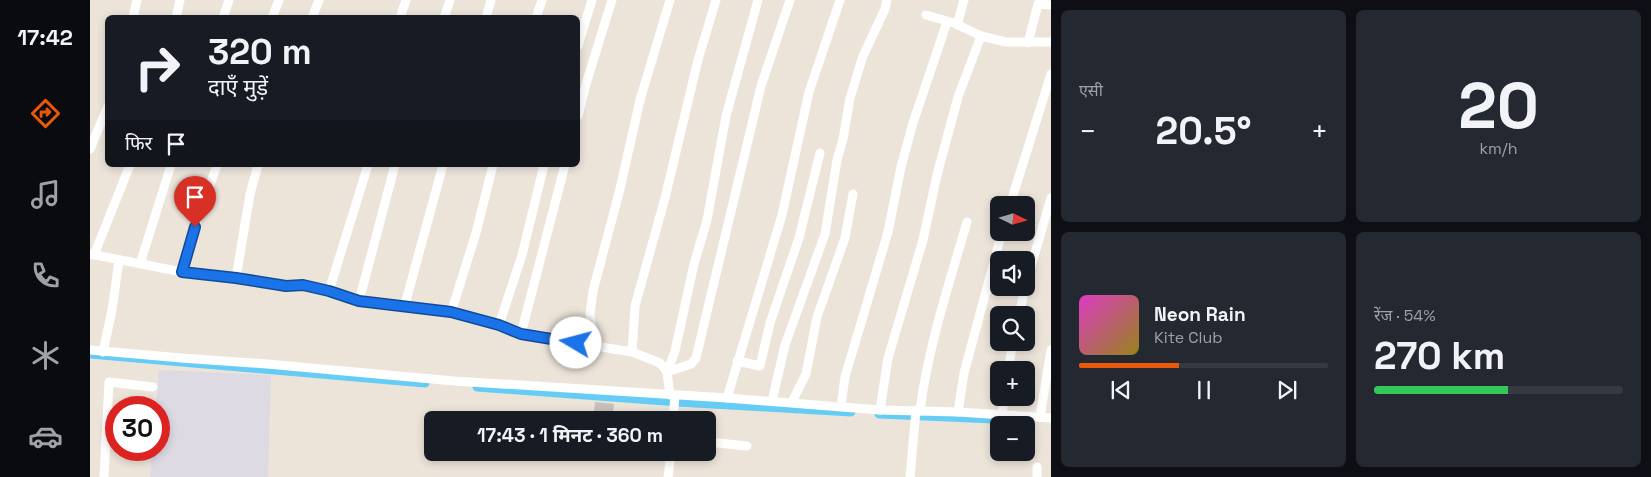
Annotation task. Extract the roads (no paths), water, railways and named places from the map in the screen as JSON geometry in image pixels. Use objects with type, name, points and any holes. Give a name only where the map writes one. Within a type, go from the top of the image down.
[{"type":"street","points":[[134,15],[137,0]]},
{"type":"street","points":[[177,15],[180,0]]},
{"type":"street","points":[[223,15],[229,0]]},
{"type":"street","points":[[273,15],[279,0]]},
{"type":"street","points":[[313,15],[320,0]]},
{"type":"street","points":[[401,15],[406,0]]},
{"type":"street","points":[[445,15],[450,0]]},
{"type":"street","points":[[487,15],[491,0]]},
{"type":"street","points":[[537,15],[542,0]]},
{"type":"street","points":[[580,39],[592,0]]},
{"type":"street","points":[[580,108],[612,0]]},
{"type":"street","points":[[593,346],[590,314],[593,291],[620,189],[640,100],[670,0]]},
{"type":"street","points":[[632,352],[635,306],[665,198],[698,60],[716,0]]},
{"type":"street","points":[[667,372],[675,351],[694,264],[707,220],[726,116],[758,0]]},
{"type":"street","points":[[667,372],[691,364],[696,358],[762,86],[790,0]]},
{"type":"street","points":[[727,398],[782,215],[810,92],[840,0]]},
{"type":"street","points":[[772,401],[785,345],[825,234],[837,160],[850,98],[864,56],[885,9],[887,0]]},
{"type":"street","points":[[957,25],[964,0]]},
{"type":"street","points":[[1028,43],[1038,4],[1051,5]]},
{"type":"street","points":[[926,15],[957,25],[981,36],[1006,42],[1051,42]]},
{"type":"street","points":[[841,406],[845,377],[888,232],[903,158],[948,22]]},
{"type":"street","points":[[880,410],[888,358],[923,240],[937,175],[958,97],[981,36]]},
{"type":"street","points":[[1013,196],[1051,74]]},
{"type":"street","points":[[90,149],[105,113]]},
{"type":"street","points":[[737,361],[760,366],[770,323],[799,238],[820,153]]},
{"type":"street","points":[[129,167],[92,254],[182,272],[286,286],[303,285],[359,301],[404,308],[451,312],[499,325],[521,334],[632,352],[660,363],[667,372],[674,398],[674,411]]},
{"type":"street","points":[[140,264],[170,167]]},
{"type":"street","points":[[182,272],[195,227],[216,167]]},
{"type":"street","points":[[236,278],[250,194],[257,167]]},
{"type":"street","points":[[329,291],[367,167]]},
{"type":"street","points":[[359,301],[394,167]]},
{"type":"street","points":[[404,308],[442,167]]},
{"type":"street","points":[[451,312],[476,233],[492,167]]},
{"type":"street","points":[[499,325],[522,255],[544,167]]},
{"type":"street","points":[[521,334],[564,167]]},
{"type":"street","points":[[792,402],[806,374],[818,317],[842,248],[853,194]]},
{"type":"street","points":[[1035,254],[1051,198]]},
{"type":"street","points":[[910,477],[916,413],[967,222]]},
{"type":"street","points":[[958,412],[964,373],[1000,241]]},
{"type":"street","points":[[103,352],[112,310],[119,260]]},
{"type":"street","points":[[90,350],[674,398],[727,398],[916,413],[958,412],[1051,418]]},
{"type":"street","points":[[1040,417],[1051,350]]},
{"type":"street","points":[[104,477],[109,382],[153,387]]},
{"type":"street","points":[[1002,415],[1003,406]]},
{"type":"street","points":[[716,443],[748,446]]},
{"type":"street","points":[[668,477],[670,461]]},
{"type":"street","points":[[1037,467],[1037,477]]},
{"type":"waterway","points":[[90,354],[425,383]]},
{"type":"waterway","points":[[477,387],[678,402],[851,412]]},
{"type":"waterway","points":[[879,414],[990,419]]}]
